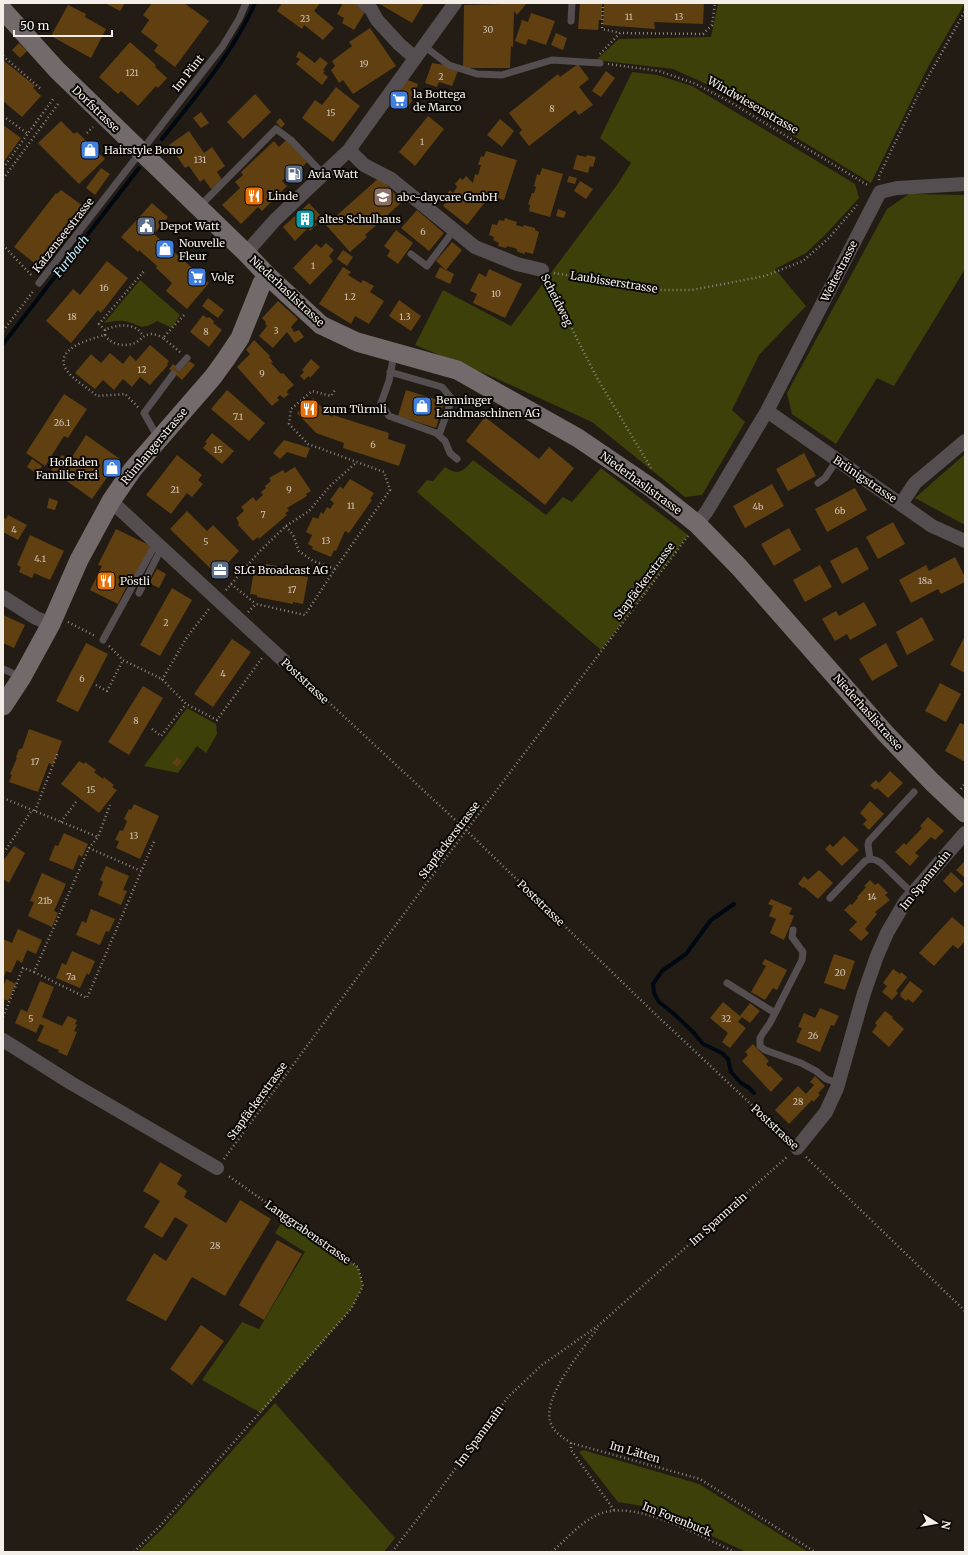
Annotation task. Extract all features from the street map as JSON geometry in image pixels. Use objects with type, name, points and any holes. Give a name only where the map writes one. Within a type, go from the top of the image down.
[{"type":"street","points":[[364,3],[372,8],[377,20],[399,44],[415,58]]},
{"type":"street","points":[[246,253],[275,220],[349,150],[455,3]]},
{"type":"street","name":"Dorfstrasse","points":[[3,10],[57,70],[246,253]]},
{"type":"street","name":"Scheidweg","points":[[349,150],[364,164],[391,179],[475,247],[517,264],[542,270]]},
{"type":"street","points":[[880,192],[897,188],[965,184]]},
{"type":"street","name":"Weitestrasse","points":[[697,524],[707,511],[768,411],[880,192]]},
{"type":"street","name":"Niederhaslistrasse","points":[[246,253],[268,277],[321,325],[357,342],[457,370],[578,438],[653,489],[697,524],[739,567],[885,733],[932,782],[965,813]]},
{"type":"street","name":"Rümlangerstrasse","points":[[3,706],[57,622],[79,560],[111,501],[133,469],[158,438],[213,377],[226,359],[240,338],[262,283],[268,277]]},
{"type":"street","name":"Brünigstrasse","points":[[768,411],[932,526],[965,542]]},
{"type":"street","points":[[901,504],[915,483],[965,441]]},
{"type":"street","name":"Poststrasse","points":[[111,501],[284,661]]},
{"type":"street","points":[[3,597],[36,618],[57,622]]},
{"type":"street","name":"Im Spannrain","points":[[797,1148],[826,1112],[838,1083],[864,993],[877,956],[894,921],[912,893],[965,833]]},
{"type":"street","points":[[3,1040],[71,1083],[218,1168]]},
{"type":"lane","name":"Im Pünt","points":[[141,152],[222,47],[239,19],[246,3]]},
{"type":"lane","points":[[571,21],[572,3]]},
{"type":"lane","points":[[424,46],[449,65],[477,74],[502,74],[552,60],[600,63]]},
{"type":"lane","points":[[199,208],[276,129],[292,140],[323,174]]},
{"type":"lane","name":"Katzenseestrasse","points":[[39,283],[141,152]]},
{"type":"lane","points":[[411,254],[427,266],[454,230]]},
{"type":"lane","points":[[394,352],[381,403],[389,416],[439,435],[445,440],[450,453],[457,459]]},
{"type":"lane","points":[[179,367],[187,358]]},
{"type":"lane","points":[[390,372],[442,387],[452,399],[439,435]]},
{"type":"lane","points":[[158,438],[144,413],[173,374]]},
{"type":"lane","points":[[818,483],[825,478],[837,460]]},
{"type":"lane","points":[[139,593],[159,545]]},
{"type":"lane","points":[[102,640],[159,545]]},
{"type":"lane","points":[[3,669],[22,677]]},
{"type":"lane","points":[[870,859],[869,842],[914,792]]},
{"type":"lane","points":[[830,898],[865,861],[870,859],[881,863],[912,893]]},
{"type":"lane","points":[[793,930],[792,937],[804,952],[802,960],[775,1013],[760,1038],[760,1046],[765,1050],[801,1062],[826,1079],[838,1083]]},
{"type":"lane","points":[[727,983],[775,1013]]},
{"type":"path","points":[[603,3],[602,29],[620,33],[703,34],[712,25],[715,3]]},
{"type":"path","points":[[880,192],[879,176],[917,97],[965,11]]},
{"type":"path","points":[[591,62],[620,33]]},
{"type":"path","points":[[3,56],[42,90]]},
{"type":"path","name":"Windwiesenstrasse","points":[[600,63],[659,71],[696,84],[730,102],[880,192]]},
{"type":"path","points":[[3,168],[53,99]]},
{"type":"path","points":[[3,179],[58,104]]},
{"type":"path","points":[[3,116],[28,134]]},
{"type":"path","name":"Laubisserstrasse","points":[[542,270],[652,290],[692,290],[765,276],[803,261],[828,238],[858,204]]},
{"type":"path","points":[[3,245],[39,283]]},
{"type":"path","points":[[144,270],[99,324],[105,330],[105,335],[108,340],[117,344],[127,345],[137,342],[143,336],[152,334],[163,338],[187,358]]},
{"type":"path","name":"Scheidweg","points":[[542,270],[597,378],[657,478],[653,489]]},
{"type":"path","name":"Katzenseestrasse","points":[[3,331],[39,283]]},
{"type":"path","points":[[163,338],[186,313]]},
{"type":"path","points":[[105,330],[112,326],[121,325],[138,329],[143,336]]},
{"type":"path","points":[[105,335],[75,346],[67,352],[64,359],[64,366],[69,373],[97,396],[125,394],[144,413]]},
{"type":"path","points":[[231,584],[256,604],[305,615],[390,490],[384,472],[308,444],[289,424],[291,409],[312,390],[331,396],[335,390]]},
{"type":"path","points":[[162,680],[187,637],[260,551],[286,526],[309,510],[330,486],[357,462]]},
{"type":"path","name":"Stapfäckerstrasse","points":[[218,1168],[466,830],[697,524]]},
{"type":"path","points":[[286,526],[293,535],[299,552],[313,561],[335,569]]},
{"type":"path","points":[[240,621],[256,604]]},
{"type":"path","points":[[57,622],[102,640],[123,660],[162,680],[186,704],[217,720],[259,661],[271,649]]},
{"type":"path","points":[[96,685],[107,691],[123,660]]},
{"type":"path","name":"Poststrasse","points":[[284,661],[466,830],[651,1010],[797,1148],[965,1311]]},
{"type":"path","points":[[152,729],[161,736],[186,704]]},
{"type":"path","points":[[3,852],[33,811],[58,752]]},
{"type":"path","points":[[3,798],[98,837]]},
{"type":"path","points":[[61,822],[76,802]]},
{"type":"path","points":[[34,972],[89,848],[98,837],[110,805]]},
{"type":"path","points":[[3,1017],[23,968],[87,998],[155,839]]},
{"type":"path","points":[[89,848],[141,872]]},
{"type":"path","name":"Im Spannrain","points":[[392,1552],[508,1397],[542,1365],[599,1325],[797,1148]]},
{"type":"path","name":"Langgrabenstrasse","points":[[134,1552],[166,1519],[351,1310],[362,1286],[358,1267],[218,1168]]},
{"type":"path","name":"Im Lätten","points":[[599,1325],[560,1381],[549,1404],[550,1421],[558,1435],[571,1443],[700,1479],[815,1552]]},
{"type":"path","points":[[571,1443],[571,1450],[614,1510]]},
{"type":"path","name":"Im Forenbuck","points":[[552,1552],[581,1525],[598,1514],[614,1510],[643,1512],[667,1521],[735,1552]]},
{"type":"shaded area","points":[[718,3],[965,3],[928,67],[871,183],[713,87],[673,69],[596,60],[619,39],[711,37]]},
{"type":"shaded area","points":[[632,72],[657,75],[692,86],[855,184],[859,198],[826,234],[806,253],[775,269],[806,306],[759,355],[732,410],[745,422],[702,495],[685,497],[592,422],[493,377],[415,345],[443,290],[511,326],[617,185],[631,163],[600,138]]},
{"type":"shaded area","points":[[909,194],[965,195],[965,269],[894,386],[877,378],[836,444],[792,414],[787,393],[887,209]]},
{"type":"shaded area","points":[[140,280],[180,315],[172,328],[157,321],[143,327],[130,322],[122,321],[104,323]]},
{"type":"shaded area","points":[[965,454],[965,525],[915,498]]},
{"type":"shaded area","points":[[473,460],[546,515],[563,497],[572,502],[601,468],[688,535],[601,650],[417,492],[427,480],[433,481],[445,467],[457,472],[463,470]]},
{"type":"shaded area","points":[[187,708],[216,724],[217,734],[206,753],[197,746],[178,773],[144,766]]},
{"type":"shaded area","points":[[286,1216],[358,1267],[363,1286],[351,1309],[261,1413],[202,1380],[242,1322],[259,1329],[305,1252],[275,1233]]},
{"type":"shaded area","points":[[275,1403],[395,1538],[384,1552],[138,1552],[161,1530]]},
{"type":"shaded area","points":[[583,1450],[699,1484],[808,1552],[746,1552],[669,1516],[642,1506],[618,1502],[579,1452]]},
{"type":"building","points":[[105,3],[125,3],[120,11]]},
{"type":"building","points":[[152,3],[184,3],[209,21],[175,67],[154,51],[158,45],[141,32],[149,20],[143,15]]},
{"type":"building","points":[[282,3],[320,3],[314,11],[334,28],[323,40],[304,25],[302,29],[277,11]]},
{"type":"building","points":[[343,3],[357,3],[367,9],[354,30],[342,23],[344,18],[337,14]]},
{"type":"building","points":[[378,3],[424,3],[412,23]]},
{"type":"building","points":[[503,3],[527,3],[517,15],[514,11],[513,47],[511,46],[510,68],[463,68],[464,5],[505,4]]},
{"type":"building","points":[[580,3],[602,3],[602,20],[599,20],[598,30],[578,29]]},
{"type":"building","points":[[604,3],[704,3],[703,24],[654,22],[655,29],[603,25]]},
{"type":"building","points":[[68,5],[86,14],[85,17],[106,29],[91,58],[51,36]]},
{"type":"building","points":[[531,13],[555,21],[546,45],[528,39],[526,45],[515,41],[522,20],[528,22]]},
{"type":"building","points":[[370,28],[396,66],[353,94],[343,80],[339,83],[331,70],[335,66],[332,61],[352,46],[349,42]]},
{"type":"building","points":[[556,33],[567,38],[563,50],[551,45]]},
{"type":"building","points":[[130,42],[156,65],[155,67],[167,78],[158,88],[156,86],[138,106],[121,91],[118,94],[99,77]]},
{"type":"building","points":[[19,43],[27,51],[20,58],[12,50]]},
{"type":"building","points":[[299,51],[315,63],[320,57],[328,63],[323,70],[325,71],[323,73],[328,77],[322,85],[296,64],[300,59],[296,57]]},
{"type":"building","points":[[3,60],[35,86],[33,88],[41,96],[22,117],[3,101]]},
{"type":"building","points":[[432,63],[445,65],[458,71],[452,86],[439,82],[437,87],[425,83]]},
{"type":"building","points":[[578,64],[589,79],[579,87],[593,105],[579,115],[575,110],[529,146],[519,133],[522,130],[509,113],[558,74],[560,77]]},
{"type":"building","points":[[606,71],[615,78],[601,97],[592,91]]},
{"type":"building","points":[[405,79],[418,84],[412,101],[405,110],[392,105],[397,92],[400,93]]},
{"type":"building","points":[[336,87],[360,106],[333,142],[302,118],[315,100],[322,105]]},
{"type":"building","points":[[255,94],[271,112],[243,139],[227,122]]},
{"type":"building","points":[[201,112],[209,123],[201,128],[193,118]]},
{"type":"building","points":[[428,116],[444,129],[415,166],[399,152]]},
{"type":"building","points":[[280,118],[285,124],[281,128],[276,122]]},
{"type":"building","points":[[500,119],[514,131],[502,147],[487,135]]},
{"type":"building","points":[[61,121],[74,134],[77,132],[105,159],[79,184],[38,143]]},
{"type":"building","points":[[3,125],[21,138],[3,163]]},
{"type":"building","points":[[189,131],[204,153],[212,147],[225,166],[217,172],[223,181],[211,189],[204,179],[200,182],[189,166],[185,168],[169,145]]},
{"type":"building","name":"Linde","points":[[287,139],[306,159],[305,160],[307,162],[293,177],[289,174],[282,181],[287,186],[262,211],[258,207],[241,224],[222,205],[240,188],[235,182],[243,175],[241,172],[274,141],[279,147]]},
{"type":"building","points":[[486,151],[517,160],[504,200],[490,196],[467,225],[443,206],[447,201],[444,198],[450,190],[453,193],[457,187],[455,184],[460,178],[463,180],[466,176],[473,183],[475,174],[478,175],[481,165],[478,165],[481,156],[484,157]]},
{"type":"building","points":[[577,155],[596,157],[593,167],[590,166],[588,173],[573,169]]},
{"type":"building","points":[[101,168],[110,174],[95,195],[86,188]]},
{"type":"building","points":[[542,168],[563,174],[550,217],[529,211],[530,205],[528,204],[536,187],[534,186],[537,174],[540,175]]},
{"type":"building","points":[[569,176],[577,178],[575,184],[567,182]]},
{"type":"building","points":[[380,177],[402,202],[365,235],[367,237],[350,252],[326,225]]},
{"type":"building","points":[[580,181],[593,189],[586,199],[574,191]]},
{"type":"building","points":[[61,190],[83,206],[37,265],[14,247],[56,193],[57,194]]},
{"type":"building","points":[[152,203],[168,217],[154,234],[209,283],[187,309],[166,291],[172,283],[156,268],[157,266],[121,237]]},
{"type":"building","name":"altes Schulhaus","points":[[309,203],[321,216],[314,222],[317,224],[310,231],[308,228],[295,241],[283,227]]},
{"type":"building","points":[[558,209],[566,212],[564,218],[556,216]]},
{"type":"building","points":[[417,210],[444,233],[429,251],[401,228]]},
{"type":"building","points":[[505,218],[517,222],[516,225],[523,227],[524,225],[535,228],[535,230],[539,232],[533,254],[525,252],[525,254],[521,253],[517,251],[517,249],[507,246],[506,248],[498,246],[499,243],[493,240],[494,237],[489,235],[492,224],[497,225],[499,220],[504,221]]},
{"type":"building","points":[[396,230],[413,243],[398,264],[387,256],[390,251],[384,246]]},
{"type":"building","points":[[452,242],[462,250],[446,270],[436,261]]},
{"type":"building","points":[[326,243],[334,250],[329,256],[333,261],[310,285],[293,268],[316,244],[321,248]]},
{"type":"building","points":[[343,250],[353,257],[347,266],[337,259]]},
{"type":"building","points":[[107,261],[128,278],[101,313],[98,310],[71,343],[46,321],[73,289],[80,295]]},
{"type":"building","points":[[343,267],[351,272],[348,275],[361,283],[363,280],[374,286],[370,292],[384,301],[369,324],[355,316],[351,324],[319,304]]},
{"type":"building","points":[[440,267],[454,274],[450,284],[435,277]]},
{"type":"building","points":[[489,269],[522,284],[505,318],[473,303],[477,294],[470,291],[479,273],[486,277]]},
{"type":"building","points":[[208,298],[224,310],[218,318],[202,306]]},
{"type":"building","points":[[399,300],[421,316],[411,331],[389,316]]},
{"type":"building","points":[[278,301],[298,319],[291,327],[294,332],[299,330],[304,337],[295,343],[287,332],[273,348],[259,336],[267,326],[265,324],[266,322],[262,318]]},
{"type":"building","points":[[203,315],[207,318],[209,317],[214,321],[213,323],[222,330],[209,347],[190,332]]},
{"type":"building","points":[[254,340],[270,356],[269,357],[273,362],[271,363],[294,385],[288,390],[287,393],[289,394],[284,398],[280,395],[277,398],[279,400],[272,406],[237,367],[250,354],[246,350]]},
{"type":"building","points":[[150,345],[169,361],[167,364],[168,365],[150,385],[140,377],[132,387],[123,379],[114,390],[103,380],[95,389],[75,373],[91,354],[101,363],[110,353],[123,364],[130,355],[136,361]]},
{"type":"building","points":[[311,359],[320,367],[310,378],[309,376],[304,380],[300,376],[304,372],[302,370]]},
{"type":"building","points":[[189,361],[195,365],[182,380],[169,369],[173,364],[181,370]]},
{"type":"building","points":[[227,390],[265,423],[249,441],[211,409]]},
{"type":"building","points":[[406,390],[444,402],[436,428],[398,416]]},
{"type":"building","points":[[64,394],[87,409],[68,438],[64,436],[45,466],[26,453]]},
{"type":"building","points":[[313,398],[332,417],[333,415],[389,433],[388,439],[406,445],[399,466],[343,448],[344,443],[316,433],[297,413]]},
{"type":"building","points":[[485,417],[539,459],[549,447],[574,468],[545,505],[466,441]]},
{"type":"building","points":[[212,433],[234,451],[222,464],[203,448],[207,443],[205,442]]},
{"type":"building","points":[[86,435],[120,459],[92,499],[51,470],[62,455],[70,460]]},
{"type":"building","points":[[284,440],[310,448],[306,458],[287,452],[280,459],[273,453]]},
{"type":"building","points":[[804,453],[816,476],[788,491],[776,469]]},
{"type":"building","points":[[177,455],[202,475],[198,480],[203,484],[192,497],[187,493],[171,514],[146,495]]},
{"type":"building","points":[[32,459],[42,466],[37,474],[27,467]]},
{"type":"building","points":[[295,467],[311,491],[306,494],[307,496],[287,508],[289,511],[285,513],[287,515],[259,539],[258,537],[253,541],[238,525],[239,523],[236,518],[244,511],[241,507],[253,497],[256,501],[263,495],[261,492],[271,481],[269,478],[283,470],[285,473]]},
{"type":"building","points":[[350,479],[374,493],[370,499],[372,500],[349,533],[345,531],[336,551],[334,550],[331,557],[312,549],[313,547],[308,544],[312,535],[306,532],[313,517],[318,519],[321,512],[323,514],[327,507],[330,509],[334,503],[330,500],[340,486],[343,489]]},
{"type":"building","points":[[772,484],[784,506],[745,528],[733,506]]},
{"type":"building","points":[[855,488],[867,510],[827,532],[815,509]]},
{"type":"building","points":[[49,498],[58,501],[55,510],[47,508]]},
{"type":"building","points":[[187,511],[207,531],[213,525],[239,551],[217,575],[170,529]]},
{"type":"building","points":[[8,515],[27,525],[18,540],[3,532],[3,517],[6,519]]},
{"type":"building","points":[[893,522],[905,544],[878,559],[866,537]]},
{"type":"building","points":[[789,528],[801,550],[774,566],[761,544]]},
{"type":"building","points":[[116,529],[151,546],[133,582],[129,581],[118,604],[90,590],[102,566],[98,565]]},
{"type":"building","points":[[30,535],[64,551],[50,580],[34,573],[32,578],[19,572],[21,567],[17,565]]},
{"type":"building","points":[[857,547],[869,569],[842,584],[830,561]]},
{"type":"building","points":[[955,557],[965,577],[965,582],[941,594],[938,589],[911,603],[899,580],[926,565],[929,571]]},
{"type":"building","points":[[266,564],[277,566],[276,570],[287,572],[288,567],[303,570],[302,576],[308,577],[303,604],[293,602],[293,604],[257,597],[257,595],[250,594],[255,565],[266,567]]},
{"type":"building","points":[[820,565],[832,587],[805,602],[793,580]]},
{"type":"building","points":[[157,569],[166,574],[159,588],[149,583]]},
{"type":"building","points":[[172,588],[192,600],[160,656],[140,645]]},
{"type":"building","points":[[864,602],[877,625],[850,640],[847,634],[835,641],[822,619],[836,611],[839,616]]},
{"type":"building","points":[[3,615],[25,625],[14,648],[3,643]]},
{"type":"building","points":[[922,617],[934,640],[907,655],[896,632]]},
{"type":"building","points":[[965,636],[965,673],[950,665]]},
{"type":"building","points":[[232,639],[251,652],[213,707],[194,694]]},
{"type":"building","points":[[86,643],[108,654],[78,712],[56,701]]},
{"type":"building","points":[[886,643],[898,666],[872,681],[859,659]]},
{"type":"building","points":[[940,683],[961,694],[946,722],[925,711]]},
{"type":"building","points":[[143,686],[163,698],[129,755],[108,742]]},
{"type":"building","points":[[960,723],[965,725],[965,762],[945,751]]},
{"type":"building","points":[[29,729],[62,741],[53,765],[49,763],[38,792],[9,782],[12,775],[10,774],[19,749],[22,749]]},
{"type":"building","points":[[177,757],[182,761],[177,767],[172,763]]},
{"type":"building","points":[[79,761],[84,764],[85,762],[96,770],[94,772],[103,779],[104,777],[114,785],[112,787],[117,790],[99,813],[61,784]]},
{"type":"building","points":[[890,771],[903,783],[888,798],[877,788],[875,790],[870,785],[876,780],[879,783]]},
{"type":"building","points":[[870,801],[884,814],[869,830],[863,824],[867,820],[860,813]]},
{"type":"building","points":[[134,804],[159,816],[140,859],[116,848],[119,841],[115,840],[120,830],[123,831],[127,821],[124,819],[129,809],[131,810]]},
{"type":"building","points":[[928,817],[944,831],[935,840],[931,837],[915,853],[919,856],[910,866],[895,852],[904,843],[906,845],[922,828],[920,826]]},
{"type":"building","points":[[64,833],[88,844],[82,857],[79,855],[73,870],[49,860],[55,845],[58,846]]},
{"type":"building","points":[[844,836],[859,850],[842,866],[825,849],[830,844],[833,847]]},
{"type":"building","points":[[14,846],[25,853],[9,883],[3,879],[3,861]]},
{"type":"building","points":[[965,861],[965,878],[956,870]]},
{"type":"building","points":[[106,866],[129,876],[123,890],[127,891],[121,905],[98,895],[103,882],[100,880]]},
{"type":"building","points":[[819,870],[833,883],[818,899],[798,884],[804,876],[808,880]]},
{"type":"building","points":[[951,872],[964,884],[955,893],[943,881]]},
{"type":"building","points":[[42,873],[66,884],[54,911],[58,913],[52,927],[28,916],[34,902],[30,901]]},
{"type":"building","points":[[870,880],[875,885],[878,883],[888,893],[885,895],[890,900],[875,912],[877,914],[865,929],[869,933],[861,941],[849,930],[857,922],[844,910],[850,904],[852,905],[866,887],[864,886]]},
{"type":"building","points":[[771,899],[792,908],[789,914],[794,916],[784,940],[770,933],[776,919],[769,916],[773,906],[768,904]]},
{"type":"building","points":[[91,909],[115,919],[109,932],[106,931],[100,945],[76,935],[82,921],[86,923]]},
{"type":"building","points":[[952,917],[965,928],[965,941],[958,949],[953,945],[934,966],[919,953]]},
{"type":"building","points":[[18,929],[42,940],[36,954],[27,950],[22,963],[17,960],[11,973],[6,971],[3,979],[3,939],[12,943]]},
{"type":"building","points":[[72,951],[95,961],[89,975],[87,973],[80,988],[56,978],[62,963],[66,965]]},
{"type":"building","points":[[834,954],[855,961],[845,990],[824,983]]},
{"type":"building","points":[[765,959],[787,970],[777,990],[773,988],[765,1000],[751,992],[766,966],[762,964]]},
{"type":"building","points":[[893,969],[900,974],[901,972],[907,977],[896,991],[898,993],[892,1000],[882,992],[887,986],[883,983]]},
{"type":"building","points":[[6,979],[16,984],[8,1001],[3,999],[3,987]]},
{"type":"building","points":[[40,981],[54,987],[42,1017],[62,1026],[68,1016],[77,1020],[75,1024],[77,1025],[74,1031],[77,1032],[67,1056],[58,1052],[59,1050],[37,1041],[44,1026],[40,1024],[36,1033],[15,1023],[21,1009],[27,1012]]},
{"type":"building","points":[[910,981],[923,991],[913,1003],[908,999],[906,1001],[900,996]]},
{"type":"building","points":[[723,1002],[740,1016],[750,1003],[760,1011],[750,1023],[742,1017],[738,1022],[746,1028],[730,1048],[722,1042],[728,1033],[710,1018]]},
{"type":"building","points":[[820,1008],[839,1016],[834,1026],[831,1025],[820,1052],[796,1042],[802,1028],[798,1027],[804,1013],[815,1018]]},
{"type":"building","points":[[885,1011],[904,1029],[889,1047],[872,1032],[877,1025],[875,1023]]},
{"type":"building","points":[[753,1044],[769,1061],[766,1064],[783,1079],[771,1092],[742,1061],[748,1055],[745,1052]]},
{"type":"building","points":[[815,1076],[825,1086],[818,1093],[820,1095],[813,1102],[812,1100],[789,1124],[775,1110],[798,1086],[806,1094],[814,1085],[810,1082]]},
{"type":"building","points":[[160,1162],[182,1175],[177,1184],[187,1191],[184,1197],[226,1223],[240,1200],[271,1219],[225,1296],[192,1277],[166,1321],[126,1300],[154,1253],[166,1261],[188,1225],[175,1217],[162,1238],[144,1227],[160,1201],[143,1191]]},
{"type":"building","points":[[277,1240],[302,1254],[264,1320],[239,1305]]},
{"type":"building","points":[[201,1325],[224,1341],[192,1385],[170,1369]]},
{"type":"waterway","name":"Furtbach","points":[[162,139],[213,74],[236,40],[255,3]]},
{"type":"waterway","name":"Furtbach","points":[[3,344],[139,168]]},
{"type":"waterway","points":[[734,904],[711,920],[686,954],[662,971],[653,984],[654,993],[659,1002],[693,1032],[703,1044],[722,1053],[728,1059],[731,1072],[741,1083],[754,1093]]},
{"type":"place","name":"la Bottega de Marco","points":[[399,100]]},
{"type":"place","name":"Hairstyle Bono","points":[[90,150]]},
{"type":"place","name":"Avia Watt","points":[[294,174]]},
{"type":"place","name":"Linde","points":[[254,196]]},
{"type":"place","name":"abc-daycare GmbH","points":[[383,197]]},
{"type":"place","name":"altes Schulhaus","points":[[305,219]]},
{"type":"place","name":"Depot Watt","points":[[146,226]]},
{"type":"place","name":"Nouvelle Fleur","points":[[165,249]]},
{"type":"place","name":"Volg","points":[[197,277]]},
{"type":"place","name":"Benninger Landmaschinen AG","points":[[422,406]]},
{"type":"place","name":"zum Türmli","points":[[309,409]]},
{"type":"place","name":"Hofladen Familie Frei","points":[[112,468]]},
{"type":"place","name":"SLG Broadcast AG","points":[[220,570]]},
{"type":"place","name":"Pöstli","points":[[106,581]]}]
